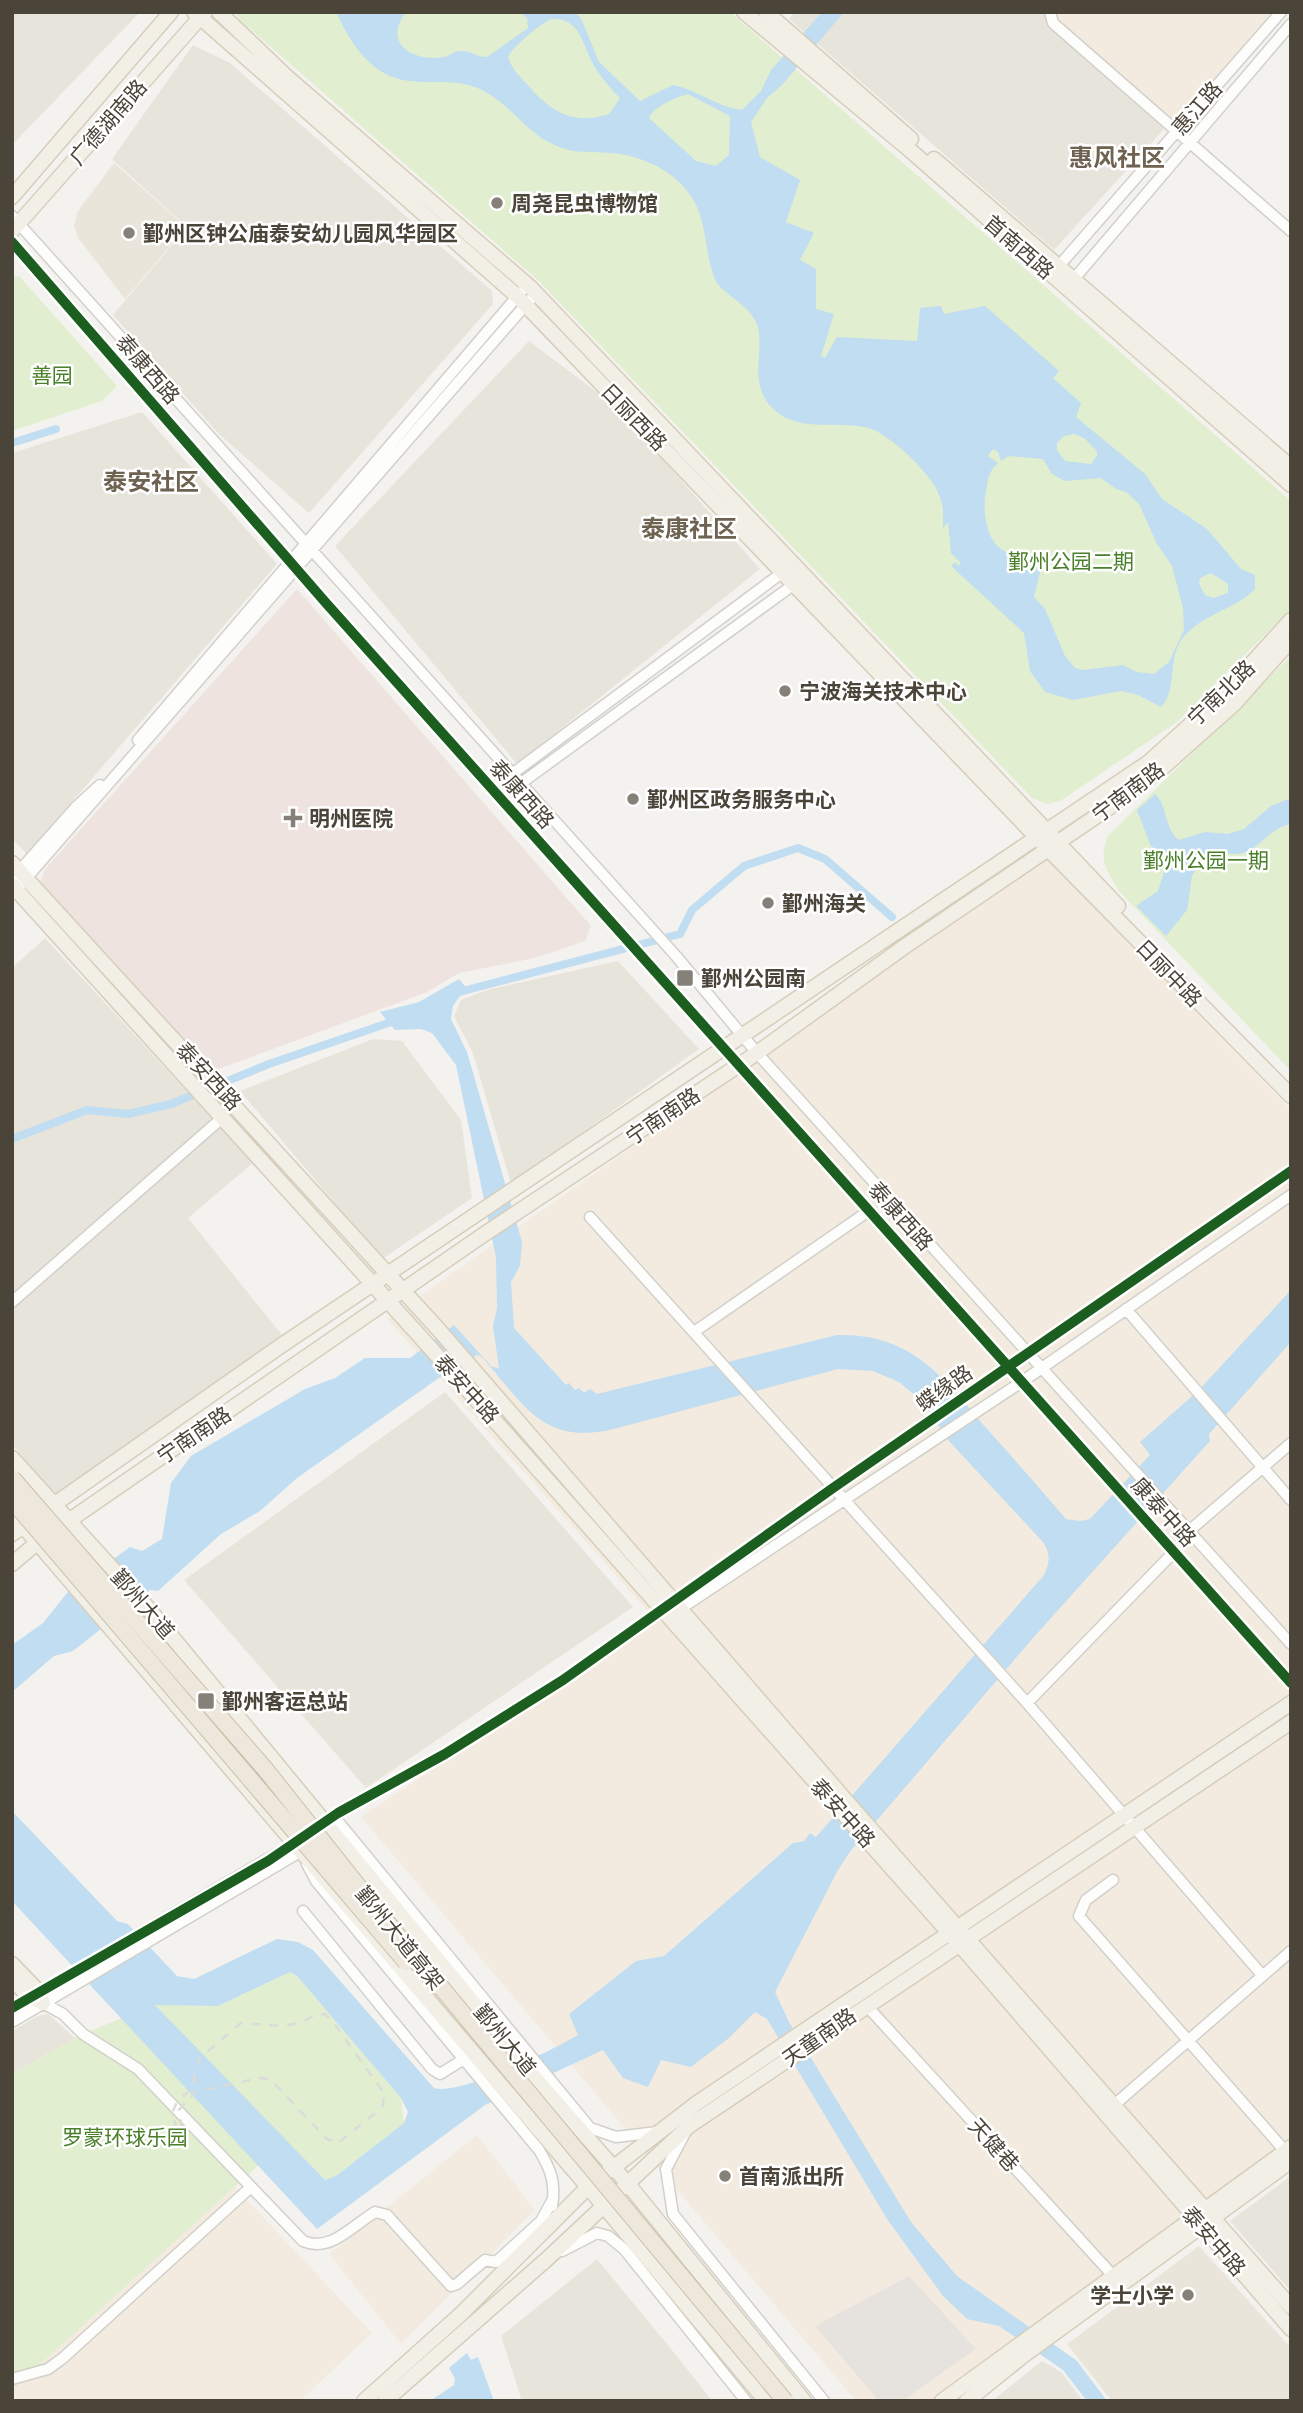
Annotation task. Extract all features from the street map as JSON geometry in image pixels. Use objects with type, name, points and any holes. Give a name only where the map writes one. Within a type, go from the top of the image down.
[{"type":"highway","name":"鄞州大道高架","points":[[12,1478],[266,1770],[381,1915],[785,2401]]},
{"type":"highway","name":"鄞州大道高架","points":[[12,1500],[426,1986],[773,2401]]},
{"type":"main road","name":"广德湖南路","points":[[12,197],[171,12]]},
{"type":"main road","name":"日丽西路","points":[[219,12],[527,294],[1048,840]]},
{"type":"main road","name":"首南西路","points":[[744,12],[911,151],[1291,485]]},
{"type":"main road","name":"广德湖南路","points":[[15,223],[200,14]]},
{"type":"main road","name":"日丽西路","points":[[200,14],[527,294],[793,584],[1048,840]]},
{"type":"main road","name":"首南西路","points":[[773,14],[1058,267],[1291,467]]},
{"type":"main road","name":"宁南北路","points":[[1154,766],[1291,620]]},
{"type":"main road","name":"宁南南路","points":[[12,1564],[38,1542],[483,1235],[758,1054],[1048,840],[1154,766],[1234,704],[1291,639]]},
{"type":"main road","name":"宁南南路","points":[[17,1530],[741,1034],[1048,840],[1107,809],[1154,766]]},
{"type":"main road","name":"日丽中路","points":[[1048,840],[1111,912],[1291,1084]]},
{"type":"main road","name":"日丽中路","points":[[1048,840],[1130,920],[1155,953],[1291,1096]]},
{"type":"main road","name":"泰安西路","points":[[16,880],[205,1072],[404,1291]]},
{"type":"main road","name":"泰安西路","points":[[16,880],[187,1079],[389,1302]]},
{"type":"main road","name":"泰安中路","points":[[404,1291],[471,1367],[667,1610]]},
{"type":"main road","name":"泰安中路","points":[[389,1302],[846,1808],[1203,2218],[1291,2306]]},
{"type":"main road","name":"鄞州大道","points":[[12,1458],[149,1609],[333,1825],[525,2055],[804,2401]]},
{"type":"main road","name":"鄞州大道","points":[[12,1513],[17,1530],[38,1542],[482,2072],[587,2187],[766,2401]]},
{"type":"main road","name":"天童南路","points":[[365,2401],[461,2314],[587,2187],[697,2103],[959,1936],[1129,1821],[1291,1703]]},
{"type":"main road","name":"天童南路","points":[[1129,1821],[1291,1722]]},
{"type":"main road","name":"泰安中路","points":[[959,1936],[1113,2106],[1291,2329]]},
{"type":"main road","name":"天童南路","points":[[385,2401],[547,2259],[689,2126],[813,2043],[959,1936]]},
{"type":"main road","points":[[12,1964],[37,1997]]},
{"type":"main road","points":[[12,1980],[37,1997]]},
{"type":"main road","points":[[942,2401],[1117,2281],[1289,2153]]},
{"type":"main road","points":[[967,2401],[1053,2335],[1117,2281]]},
{"type":"street","points":[[1050,12],[1053,23],[1291,231]]},
{"type":"street","name":"惠江路","points":[[1058,267],[1280,12]]},
{"type":"street","name":"惠江路","points":[[1073,280],[1291,24]]},
{"type":"street","name":"泰康西路","points":[[15,223],[676,956],[758,1054],[1029,1353]]},
{"type":"street","name":"泰康西路","points":[[12,242],[293,566],[1010,1366]]},
{"type":"street","points":[[16,880],[293,566],[527,294]]},
{"type":"street","points":[[512,774],[783,572]]},
{"type":"street","points":[[520,784],[793,584]]},
{"type":"street","points":[[12,1301],[222,1118]]},
{"type":"street","name":"蝶缘路","points":[[667,1610],[833,1488],[1291,1171]]},
{"type":"street","name":"蝶缘路","points":[[667,1610],[844,1499],[1023,1381],[1291,1195]]},
{"type":"street","points":[[694,1332],[870,1210]]},
{"type":"street","points":[[590,1217],[973,1642],[1262,1976]]},
{"type":"street","points":[[1126,1309],[1291,1500]]},
{"type":"street","name":"康泰中路","points":[[1029,1353],[1291,1644]]},
{"type":"street","name":"康泰中路","points":[[1010,1366],[1291,1683]]},
{"type":"street","points":[[1189,1531],[1291,1443]]},
{"type":"street","points":[[1027,1703],[1174,1552]]},
{"type":"street","points":[[12,2008],[81,1982],[151,1941],[333,1825],[349,1809],[445,1754],[563,1680],[667,1610]]},
{"type":"street","points":[[12,2022],[37,1997],[297,1849]]},
{"type":"street","points":[[297,1849],[316,1881],[464,2059],[482,2072]]},
{"type":"street","points":[[1113,1880],[1086,1900],[1079,1916],[1289,2153]]},
{"type":"street","points":[[303,1911],[432,2069],[440,2074],[464,2059]]},
{"type":"street","points":[[1113,2106],[1291,1951]]},
{"type":"street","points":[[37,1997],[63,2014],[83,2035],[138,2069],[303,2241],[316,2247],[329,2244],[375,2212],[387,2215],[451,2286],[485,2260],[496,2262],[541,2221],[553,2199]]},
{"type":"street","name":"天健巷","points":[[866,2005],[1117,2281]]},
{"type":"street","points":[[547,2082],[590,2128],[616,2137],[645,2135],[666,2129]]},
{"type":"street","points":[[509,2103],[550,2168],[555,2187],[544,2230],[532,2242]]},
{"type":"street","points":[[689,2126],[666,2169],[673,2214],[824,2401]]},
{"type":"street","points":[[12,2379],[48,2369],[63,2358],[251,2187]]},
{"type":"street","points":[[547,2259],[597,2233],[608,2236],[624,2249],[746,2401]]},
{"type":"shaded area","points":[[12,12],[140,12],[12,145]]},
{"type":"shaded area","points":[[795,12],[1044,12],[1047,26],[1164,129],[1054,250],[789,19]]},
{"type":"shaded area","points":[[1053,12],[1272,12],[1175,125],[1058,23]]},
{"type":"shaded area","points":[[193,45],[230,63],[492,291],[493,304],[309,513],[220,435],[113,315],[187,227],[112,159]]},
{"type":"shaded area","name":"鄞州区钟公庙泰安幼儿园风华园区","points":[[114,163],[186,227],[125,299],[79,239],[74,226],[78,211]]},
{"type":"shaded area","points":[[529,341],[614,405],[760,569],[517,764],[335,546]]},
{"type":"shaded area","points":[[142,412],[277,564],[27,854],[12,839],[12,453]]},
{"type":"shaded area","name":"明州医院","points":[[297,589],[591,926],[585,941],[535,958],[459,973],[425,993],[213,1071],[40,882],[45,869]]},
{"type":"shaded area","points":[[1046,857],[1291,1110],[1291,2139],[930,2401],[856,2401],[361,1817],[656,1620],[387,1319]]},
{"type":"shaded area","points":[[45,938],[253,1163],[188,1218],[282,1335],[54,1495],[12,1444],[12,968]]},
{"type":"shaded area","points":[[618,961],[699,1049],[511,1184],[473,1053],[454,1016],[461,1000],[487,990]]},
{"type":"shaded area","points":[[373,1039],[402,1041],[461,1120],[472,1198],[382,1259],[240,1091]]},
{"type":"shaded area","points":[[445,1392],[633,1607],[366,1788],[184,1580]]},
{"type":"shaded area","points":[[48,2014],[75,2038],[12,2074],[12,2031],[38,2016]]},
{"type":"shaded area","points":[[477,2135],[535,2210],[401,2344],[329,2254]]},
{"type":"shaded area","points":[[1291,2176],[1291,2291],[1230,2221]]},
{"type":"shaded area","points":[[235,2187],[372,2333],[300,2401],[12,2401],[12,2390]]},
{"type":"shaded area","name":"学士小学","points":[[1199,2246],[1291,2348],[1291,2401],[1112,2401],[1067,2344]]},
{"type":"shaded area","points":[[597,2259],[712,2401],[522,2401],[501,2336]]},
{"type":"shaded area","points":[[909,2276],[976,2349],[902,2401],[879,2401],[815,2326]]},
{"type":"shaded area","points":[[1042,2361],[1061,2372],[1083,2401],[992,2401]]},
{"type":"green space","name":"鄞州公园二期","points":[[236,12],[730,12],[1291,501],[1291,609],[1177,722],[1060,801],[1047,804],[1032,798],[539,281],[240,20]]},
{"type":"green space","name":"善园","points":[[12,276],[19,276],[117,386],[102,401],[12,431]]},
{"type":"green space","name":"鄞州公园一期","points":[[1291,656],[1291,1071],[1119,891],[1107,870],[1104,852],[1108,836]]},
{"type":"green space","name":"罗蒙环球乐园","points":[[290,1972],[297,1976],[401,2098],[404,2123],[336,2176],[325,2180],[284,2142],[12,2390],[12,2074],[75,2038],[154,2004],[218,2006]]},
{"type":"water","points":[[336,12],[406,12],[397,34],[399,42],[413,54],[433,58],[464,51],[487,57],[528,28],[527,18],[520,12],[574,12],[581,18],[599,62],[640,101],[673,85],[724,106],[742,110],[761,91],[771,70],[822,12],[844,12],[782,85],[767,98],[751,122],[760,157],[800,180],[786,222],[814,233],[800,260],[816,269],[816,309],[834,314],[821,356],[825,358],[837,337],[917,341],[920,308],[941,306],[944,314],[985,306],[1059,371],[1053,378],[1081,403],[1076,417],[1145,474],[1162,499],[1207,529],[1241,569],[1255,575],[1255,589],[1186,634],[1176,652],[1169,693],[1161,707],[1138,695],[1121,691],[1073,700],[1045,692],[1030,671],[1024,633],[951,566],[955,562],[958,566],[961,563],[951,553],[948,522],[943,528],[940,497],[920,467],[899,447],[869,428],[801,423],[781,415],[769,405],[759,381],[759,333],[756,322],[746,309],[717,283],[699,211],[681,184],[663,170],[643,160],[621,154],[574,151],[549,142],[503,104],[473,86],[410,81],[384,73],[364,57]],"holes":[[[561,19],[579,33],[593,64],[620,98],[609,114],[585,118],[563,114],[535,94],[513,68],[508,57],[511,52],[546,22]],[[688,94],[730,116],[729,155],[716,166],[696,161],[649,118],[660,106]],[[1074,434],[1084,438],[1097,451],[1091,464],[1065,461],[1057,450],[1057,443],[1064,436]],[[993,449],[998,452],[1001,461],[1009,456],[1043,459],[1052,474],[1065,481],[1101,478],[1116,489],[1126,492],[1139,504],[1157,544],[1172,566],[1183,608],[1184,630],[1169,662],[1154,674],[1137,672],[1123,665],[1083,670],[1075,668],[1065,656],[1045,609],[1034,597],[1041,568],[1038,563],[1030,557],[1010,553],[998,547],[987,527],[987,483],[991,471],[998,463],[988,456]],[[1211,573],[1228,584],[1228,593],[1213,598],[1205,595],[1199,584],[1200,578]]]},
{"type":"water","points":[[1155,794],[1171,830],[1179,840],[1205,832],[1228,834],[1244,829],[1271,806],[1291,798],[1291,824],[1273,832],[1254,848],[1242,853],[1204,854],[1192,876],[1187,910],[1166,936],[1136,906],[1158,891],[1165,869],[1150,844],[1137,810]]},
{"type":"water","points":[[459,979],[470,992],[460,996],[453,1006],[451,1019],[467,1052],[522,1242],[520,1266],[511,1282],[514,1328],[566,1385],[569,1383],[575,1390],[579,1388],[584,1393],[590,1389],[597,1394],[837,1335],[863,1336],[906,1350],[924,1362],[956,1393],[1066,1519],[1080,1521],[1090,1519],[1150,1455],[1140,1442],[1198,1391],[1291,1290],[1291,1342],[1209,1434],[1210,1441],[1033,1638],[849,1853],[775,1992],[789,2022],[911,2222],[957,2276],[1077,2361],[1107,2401],[1087,2401],[1063,2370],[999,2326],[967,2319],[943,2296],[887,2219],[767,2019],[755,2012],[729,2038],[691,2067],[661,2060],[648,2087],[623,2078],[603,2050],[485,2105],[317,2229],[12,1901],[12,1811],[117,1921],[128,1924],[177,1976],[194,1979],[277,1939],[298,1942],[313,1950],[434,2088],[447,2089],[484,2079],[549,2051],[578,2035],[569,2014],[636,1961],[664,1956],[793,1843],[804,1841],[810,1833],[816,1837],[1044,1575],[1049,1558],[1042,1541],[948,1440],[922,1401],[899,1382],[873,1371],[838,1369],[614,1429],[589,1433],[569,1432],[537,1417],[523,1405],[481,1356],[477,1355],[436,1380],[297,1478],[260,1511],[221,1534],[158,1591],[150,1590],[73,1651],[54,1656],[12,1692],[12,1645],[43,1623],[67,1593],[130,1547],[142,1551],[162,1539],[171,1483],[191,1456],[305,1389],[335,1378],[365,1358],[410,1358],[454,1325],[492,1367],[499,1368],[493,1326],[497,1308],[496,1257],[456,1065],[432,1033],[421,1029],[395,1030],[380,1012],[419,1002]],"holes":[[[290,1972],[297,1976],[401,2098],[408,2112],[404,2123],[336,2176],[325,2180],[155,2005],[218,2006]]]},
{"type":"water","points":[[467,2353],[471,2360],[478,2357],[494,2401],[430,2401],[454,2385],[455,2379],[449,2368]]},
{"type":"waterway","points":[[12,443],[56,429]]},
{"type":"waterway","points":[[459,992],[680,934],[692,910],[744,866],[798,848],[825,859],[892,917]]},
{"type":"waterway","points":[[12,1139],[87,1110],[128,1114],[171,1104],[269,1064],[397,1020]]},
{"type":"railway","points":[[172,2146],[177,2135],[173,2111],[177,2102],[191,2089],[200,2058],[241,2023],[283,2025],[325,2014],[384,2093],[383,2105],[379,2110],[338,2143],[327,2139],[270,2079],[259,2078],[195,2092],[179,2110],[183,2136],[176,2151]]},
{"type":"cycle path","points":[[12,242],[326,603],[1291,1683]]},
{"type":"cycle path","points":[[12,2008],[268,1861],[338,1813],[445,1754],[563,1680],[833,1488],[1291,1171]]},
{"type":"place","name":"周尧昆虫博物馆","points":[[497,203]]},
{"type":"place","name":"鄞州区钟公庙泰安幼儿园风华园区","points":[[129,233]]},
{"type":"place","name":"宁波海关技术中心","points":[[785,691]]},
{"type":"place","name":"鄞州区政务服务中心","points":[[633,799]]},
{"type":"place","name":"明州医院","points":[[293,818]]},
{"type":"place","name":"鄞州海关","points":[[768,903]]},
{"type":"place","name":"鄞州公园南","points":[[685,978]]},
{"type":"place","name":"鄞州客运总站","points":[[206,1701]]},
{"type":"place","name":"首南派出所","points":[[725,2176]]},
{"type":"place","name":"学士小学","points":[[1188,2295]]},
{"type":"district","name":"惠风社区","points":[[1117,157]]},
{"type":"district","name":"泰安社区","points":[[151,481]]},
{"type":"district","name":"泰康社区","points":[[689,528]]}]
